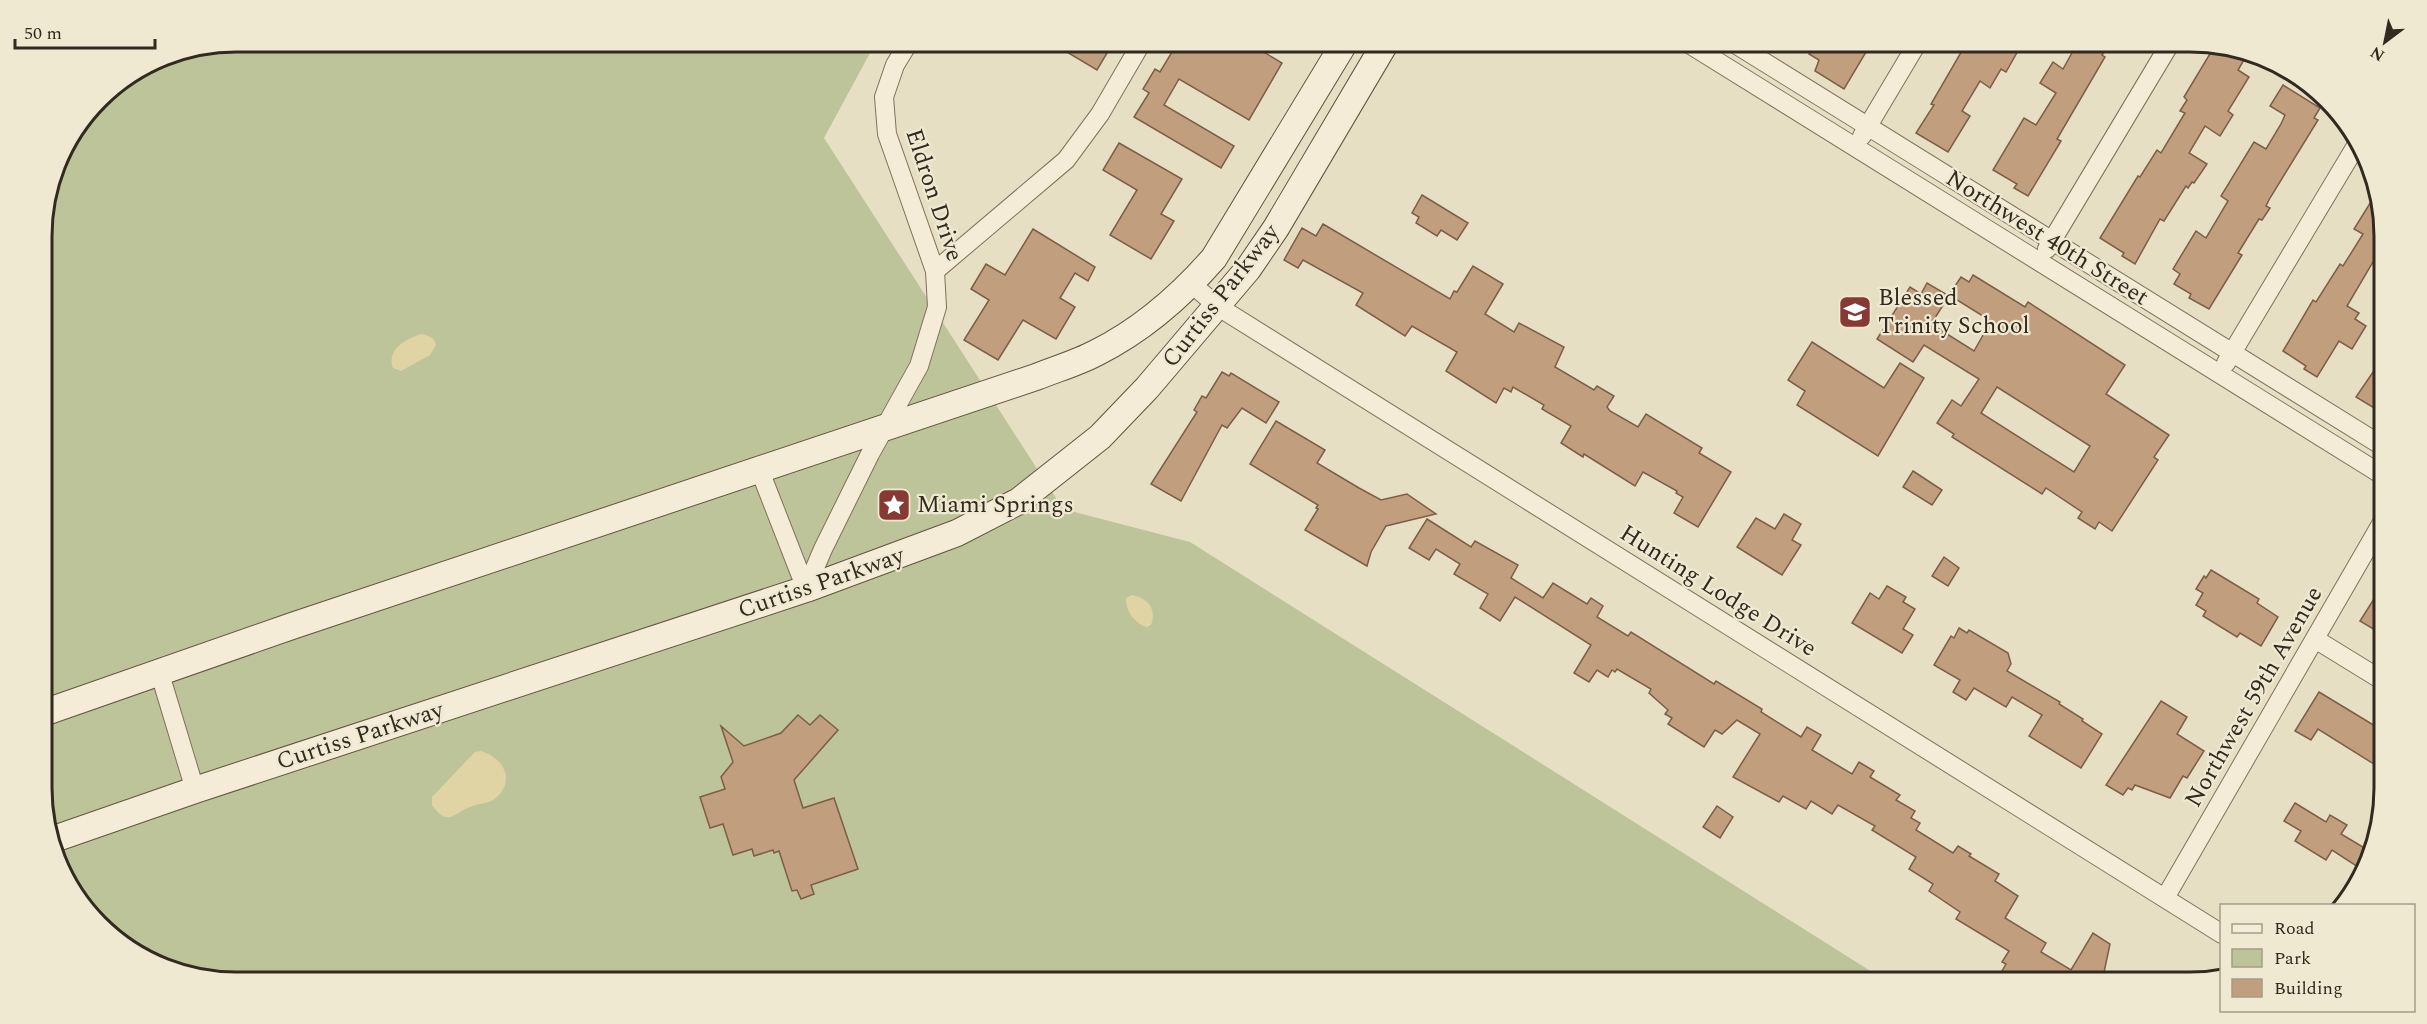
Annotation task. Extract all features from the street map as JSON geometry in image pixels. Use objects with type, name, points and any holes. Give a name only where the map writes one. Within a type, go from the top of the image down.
[{"type":"main road","name":"Curtiss Parkway","points":[[52,710],[292,626],[884,429],[1036,377],[1095,354],[1130,334],[1192,284],[1214,258],[1339,52]]},
{"type":"main road","name":"Curtiss Parkway","points":[[59,837],[195,790],[806,589],[957,533],[1019,501],[1100,437],[1148,388],[1248,269],[1276,228],[1380,52]]},
{"type":"street","name":"Eldron Drive","points":[[806,589],[823,549],[884,429],[920,366],[937,307],[935,271],[887,134],[884,97],[895,65],[903,52]]},
{"type":"street","points":[[935,271],[1066,160],[1100,114],[1136,52]]},
{"type":"street","name":"Northwest 40th Street","points":[[1702,52],[2374,470]]},
{"type":"street","name":"Northwest 40th Street","points":[[1748,52],[2374,441]]},
{"type":"street","points":[[1855,147],[1912,52]]},
{"type":"street","points":[[2039,262],[2165,52]]},
{"type":"street","points":[[2220,374],[2353,151]]},
{"type":"street","name":"Hunting Lodge Drive","points":[[1192,284],[1217,306],[2220,933]]},
{"type":"street","points":[[760,471],[806,589]]},
{"type":"street","name":"Northwest 59th Avenue","points":[[2164,898],[2374,536]]},
{"type":"street","points":[[2315,639],[2374,675]]},
{"type":"street","points":[[159,674],[195,790]]},
{"type":"green space","points":[[236,52],[871,52],[824,138],[1063,509],[1190,542],[1871,971],[236,972],[200,968],[155,953],[134,941],[115,926],[83,890],[62,847],[53,800],[53,224],[59,189],[66,166],[90,124],[115,98],[134,83],[166,66],[212,54]]},
{"type":"sand","points":[[422,334],[431,337],[435,342],[436,345],[430,355],[401,371],[393,368],[392,355],[399,345]]},
{"type":"sand","points":[[1132,595],[1143,599],[1150,606],[1153,614],[1151,625],[1147,627],[1132,616],[1127,607],[1126,598]]},
{"type":"sand","points":[[481,751],[495,758],[504,770],[506,776],[503,790],[491,801],[470,807],[450,817],[442,816],[432,805],[432,797],[475,752]]},
{"type":"building","points":[[1067,52],[1108,52],[1097,70]]},
{"type":"building","points":[[1172,52],[1264,52],[1282,63],[1249,120],[1179,79],[1164,105],[1234,146],[1221,168],[1134,117],[1149,93],[1143,89],[1155,69],[1160,72]]},
{"type":"building","points":[[1810,52],[1866,52],[1844,89],[1815,71],[1819,60],[1809,54]]},
{"type":"building","points":[[1961,52],[2017,52],[2006,72],[2001,69],[1990,88],[1980,81],[1962,111],[1970,116],[1948,152],[1916,133],[1934,105],[1931,104]]},
{"type":"building","points":[[2072,52],[2104,52],[2102,55],[2105,57],[2057,139],[2061,141],[2028,196],[2014,188],[2017,184],[1993,170],[2024,118],[2036,125],[2056,93],[2040,83],[2053,62],[2063,69]]},
{"type":"building","points":[[2210,54],[2244,60],[2238,70],[2249,77],[2228,111],[2233,115],[2220,136],[2205,126],[2189,153],[2207,164],[2194,183],[2192,182],[2188,188],[2186,186],[2164,221],[2160,219],[2135,264],[2122,256],[2124,253],[2100,238],[2138,176],[2140,177],[2157,150],[2161,153],[2185,113],[2180,111],[2187,100],[2184,97]]},
{"type":"building","points":[[2283,85],[2320,108],[2314,118],[2318,120],[2270,198],[2266,206],[2270,208],[2262,220],[2259,219],[2238,253],[2242,255],[2209,309],[2189,298],[2191,294],[2174,284],[2180,274],[2173,269],[2196,231],[2206,238],[2228,201],[2221,196],[2254,142],[2266,149],[2281,124],[2285,115],[2270,106]]},
{"type":"building","points":[[1119,143],[1182,179],[1161,214],[1174,221],[1151,259],[1110,235],[1137,190],[1103,170]]},
{"type":"building","points":[[1422,195],[1468,223],[1457,240],[1441,230],[1437,236],[1416,223],[1419,217],[1412,213]]},
{"type":"building","points":[[2371,202],[2374,260],[2347,306],[2359,313],[2355,319],[2366,326],[2352,349],[2339,341],[2317,377],[2304,369],[2306,366],[2283,351],[2313,300],[2316,302],[2340,264],[2343,266],[2363,234],[2354,229]]},
{"type":"building","points":[[1323,224],[1450,299],[1473,266],[1503,284],[1485,314],[1514,332],[1519,323],[1564,347],[1555,367],[1594,390],[1597,386],[1614,396],[1607,407],[1610,411],[1638,427],[1646,414],[1702,448],[1699,453],[1731,472],[1698,527],[1674,513],[1683,497],[1676,493],[1677,491],[1643,472],[1635,486],[1584,454],[1583,457],[1561,443],[1571,426],[1542,409],[1544,405],[1513,387],[1511,392],[1504,388],[1496,403],[1446,371],[1457,352],[1412,326],[1405,336],[1356,305],[1363,293],[1303,260],[1298,268],[1284,260],[1302,228],[1316,236]]},
{"type":"building","points":[[1033,229],[1095,267],[1088,281],[1075,273],[1060,298],[1075,307],[1056,339],[1023,320],[998,360],[964,340],[989,300],[971,289],[986,264],[1005,275]]},
{"type":"building","points":[[1973,275],[2025,307],[2028,302],[2125,365],[2106,394],[2169,435],[2154,457],[2158,460],[2112,531],[2099,522],[2095,529],[2078,518],[2082,512],[2046,488],[2042,494],[1952,437],[1954,434],[1937,423],[1952,400],[1961,406],[1979,379],[1924,345],[1913,362],[1877,339],[1910,287],[1921,294],[1927,283],[1949,296],[1931,324],[1974,351],[1991,321],[1949,295],[1961,277],[1969,282]],"holes":[[[1997,387],[2090,446],[2074,472],[1981,413]]]},
{"type":"building","points":[[1812,342],[1884,388],[1900,363],[1924,378],[1878,456],[1797,405],[1805,391],[1788,380]]},
{"type":"building","points":[[2374,371],[2374,408],[2356,397]]},
{"type":"building","points":[[1222,372],[1229,376],[1231,373],[1279,402],[1266,423],[1242,408],[1227,428],[1222,425],[1181,501],[1151,484],[1197,412],[1194,410],[1202,396],[1206,398]]},
{"type":"building","points":[[1276,421],[1325,450],[1317,463],[1359,488],[1381,500],[1407,494],[1436,514],[1386,526],[1371,552],[1367,566],[1305,530],[1318,509],[1316,508],[1318,505],[1250,464]]},
{"type":"building","points":[[1913,471],[1942,490],[1932,505],[1903,487]]},
{"type":"building","points":[[1784,514],[1801,524],[1792,540],[1801,545],[1782,575],[1737,547],[1756,518],[1775,529]]},
{"type":"building","points":[[1427,519],[1471,547],[1475,541],[1518,565],[1511,578],[1543,598],[1553,583],[1587,604],[1591,598],[1603,606],[1597,617],[1628,636],[1631,632],[1714,684],[1716,681],[1762,709],[1761,712],[1801,737],[1807,727],[1821,735],[1812,750],[1852,774],[1859,762],[1874,771],[1870,777],[1900,795],[1896,800],[1915,811],[1911,818],[1920,823],[1916,830],[1953,853],[1958,846],[1971,854],[1969,856],[1999,874],[1995,881],[2018,896],[2005,918],[2046,943],[2041,952],[2071,970],[2093,933],[2110,944],[2104,971],[2002,971],[2006,964],[2002,962],[2009,951],[1956,919],[1960,912],[1929,891],[1933,884],[1909,869],[1916,857],[1872,830],[1875,826],[1838,805],[1832,814],[1811,801],[1806,809],[1783,796],[1779,802],[1733,777],[1760,734],[1737,720],[1722,734],[1715,730],[1704,747],[1668,724],[1672,718],[1665,714],[1668,710],[1649,693],[1651,689],[1617,669],[1615,672],[1612,670],[1608,677],[1597,670],[1589,682],[1574,673],[1591,645],[1515,597],[1500,621],[1480,608],[1488,594],[1454,574],[1460,564],[1436,549],[1429,560],[1409,548]]},
{"type":"building","points":[[1944,557],[1959,568],[1948,586],[1932,576]]},
{"type":"building","points":[[2211,570],[2259,599],[2257,603],[2278,617],[2261,646],[2240,633],[2237,637],[2203,616],[2206,611],[2196,605],[2203,593],[2196,589]]},
{"type":"building","points":[[1887,586],[1906,597],[1903,602],[1915,609],[1903,629],[1913,635],[1902,653],[1852,623],[1870,593],[1879,599]]},
{"type":"building","points":[[2374,599],[2374,629],[2360,621]]},
{"type":"building","points":[[1959,628],[1967,633],[1969,630],[2008,653],[2011,664],[2007,671],[2060,702],[2059,704],[2102,734],[2081,768],[2029,736],[2042,715],[2012,697],[2006,707],[1974,688],[1966,700],[1953,692],[1960,680],[1934,665],[1951,636],[1954,638]]},
{"type":"building","points":[[2319,692],[2374,725],[2374,764],[2318,729],[2311,740],[2295,731]]},
{"type":"building","points":[[2161,701],[2187,717],[2177,734],[2204,751],[2187,778],[2183,776],[2170,798],[2135,785],[2132,790],[2128,788],[2123,795],[2106,785]]},
{"type":"building","points":[[798,715],[810,725],[820,715],[838,730],[794,780],[803,808],[834,798],[858,869],[811,885],[814,894],[801,899],[797,890],[792,891],[779,851],[774,853],[773,850],[754,856],[752,849],[733,855],[723,824],[710,828],[700,797],[725,789],[721,777],[733,762],[721,726],[744,746],[781,733]]},
{"type":"building","points":[[2295,803],[2326,822],[2330,815],[2347,825],[2341,834],[2365,848],[2357,866],[2332,850],[2326,860],[2295,841],[2301,831],[2284,821]]},
{"type":"building","points":[[1717,806],[1733,817],[1720,838],[1703,827]]},
{"type":"place","name":"Blessed Trinity School","points":[[1855,312]]},
{"type":"place","name":"Miami Springs","points":[[894,505]]}]
